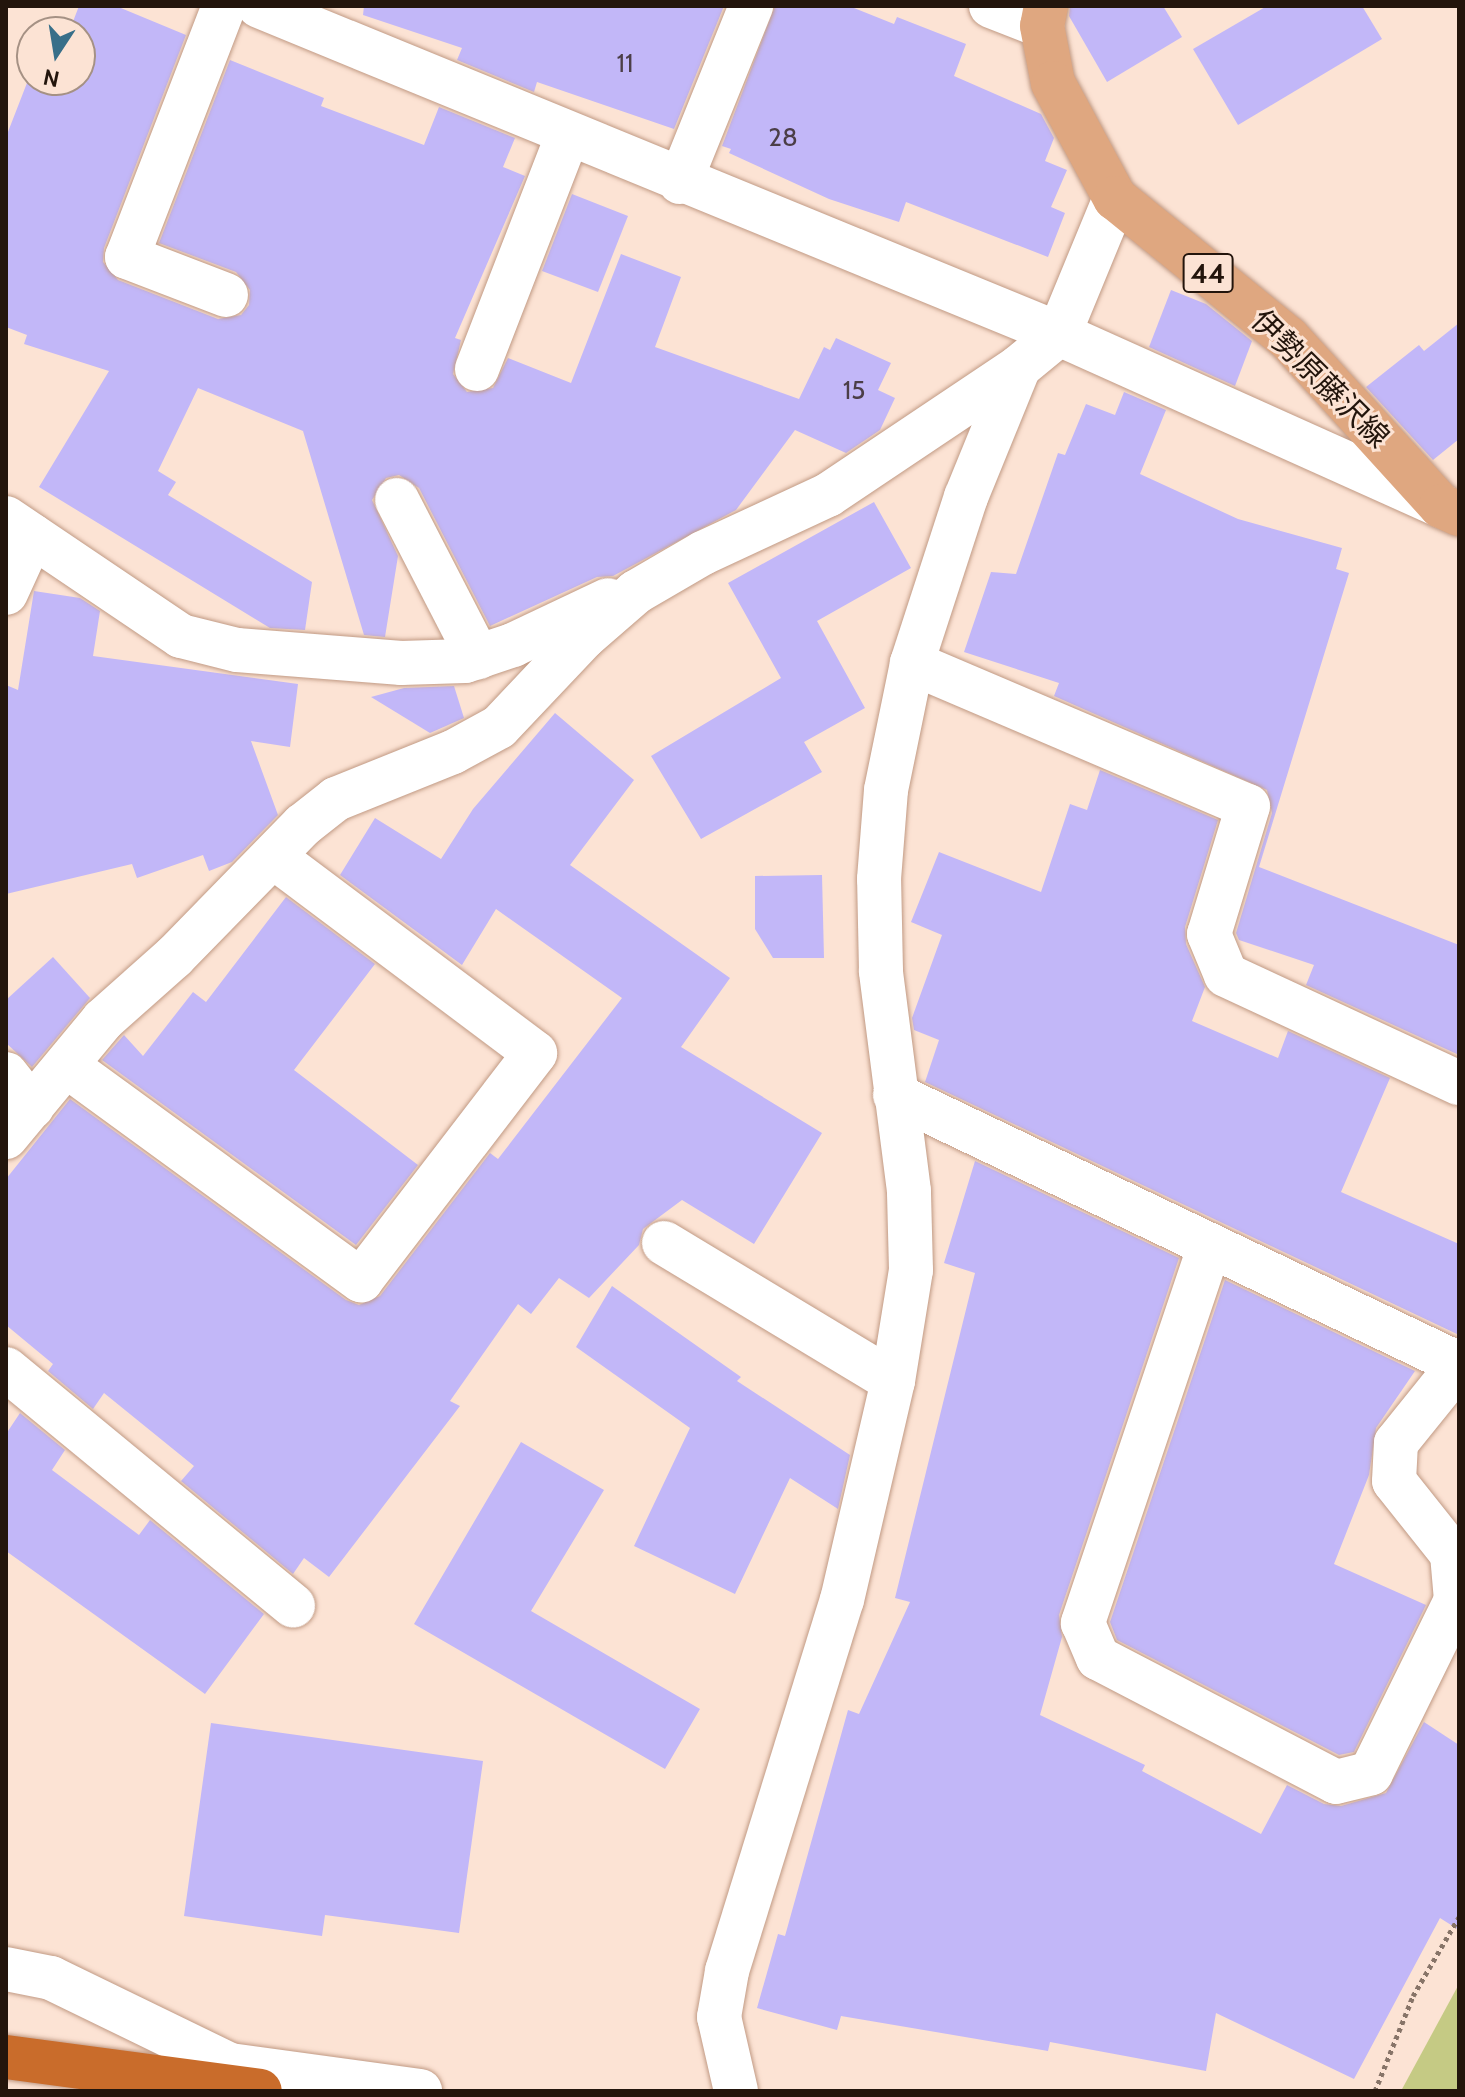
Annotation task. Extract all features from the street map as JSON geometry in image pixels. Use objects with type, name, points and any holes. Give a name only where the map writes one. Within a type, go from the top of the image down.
[{"type":"highway","points":[[6,2057],[260,2091]]},
{"type":"main road","name":"伊勢原藤沢線","points":[[1044,16],[1053,83],[1115,198],[1288,338],[1450,510]]},
{"type":"street","points":[[224,6],[127,257],[226,295]]},
{"type":"street","points":[[259,6],[680,182],[1059,334],[1450,510]]},
{"type":"street","points":[[680,182],[751,6]]},
{"type":"street","points":[[991,6],[1044,16]]},
{"type":"street","points":[[477,369],[568,134]]},
{"type":"street","points":[[6,593],[19,527],[181,636],[237,650],[387,662],[478,657],[513,645],[828,495],[1019,367],[1059,334],[1115,198]]},
{"type":"street","points":[[736,2091],[719,2017],[727,1971],[842,1600],[893,1381],[911,1270],[909,1191],[881,971],[879,879],[886,790],[912,663],[966,497],[1019,367]]},
{"type":"street","points":[[397,500],[478,657]]},
{"type":"street","points":[[15,1106],[67,1066],[103,1020],[336,799],[453,752],[499,727],[626,601],[703,553]]},
{"type":"street","points":[[912,663],[1248,806],[1209,934],[1226,975],[1459,1083]]},
{"type":"street","points":[[67,1066],[361,1280],[535,1053],[274,857]]},
{"type":"street","points":[[895,1095],[1210,1245],[1459,1364],[1396,1443],[1394,1481],[1452,1554],[1456,1600],[1371,1773],[1336,1782],[1098,1658],[1083,1623],[1210,1245]]},
{"type":"street","points":[[664,1243],[893,1381]]},
{"type":"street","points":[[6,1369],[293,1606]]},
{"type":"street","points":[[6,1969],[51,1978],[230,2065],[420,2091]]},
{"type":"path","points":[[1375,2091],[1413,1996],[1459,1917]]},
{"type":"green space","points":[[1459,1984],[1459,2091],[1401,2091]]},
{"type":"building","points":[[79,6],[116,6],[186,35],[104,248],[103,262],[118,280],[218,319],[241,315],[249,305],[250,290],[236,272],[159,243],[230,60],[324,98],[321,106],[424,145],[439,107],[515,138],[503,167],[525,176],[455,338],[461,340],[453,374],[467,392],[493,388],[508,358],[571,383],[621,254],[681,277],[655,347],[799,399],[824,347],[830,350],[836,338],[891,363],[878,390],[895,398],[880,430],[846,453],[795,430],[736,510],[613,576],[597,577],[490,626],[419,488],[399,475],[386,478],[372,500],[398,556],[385,637],[364,635],[303,431],[198,388],[158,471],[176,482],[168,495],[312,582],[305,630],[270,628],[39,487],[109,371],[24,344],[27,335],[6,327],[6,137],[22,96],[96,96],[96,16],[75,16]]},
{"type":"building","points":[[364,6],[724,6],[674,129],[537,82],[534,92],[457,60],[462,48],[363,15]]},
{"type":"building","points":[[775,6],[849,6],[894,24],[897,17],[966,44],[954,76],[1041,114],[1054,138],[1045,161],[1067,170],[1051,207],[1065,213],[1048,257],[906,202],[899,222],[829,199],[729,153],[731,149],[722,146]]},
{"type":"building","points":[[1070,6],[1163,6],[1182,37],[1107,82],[1069,16]]},
{"type":"building","points":[[1267,6],[1362,6],[1382,39],[1238,125],[1193,49]]},
{"type":"building","points":[[572,194],[628,216],[598,292],[542,271]]},
{"type":"building","points":[[1171,290],[1206,304],[1252,341],[1235,386],[1149,347]]},
{"type":"building","points":[[1459,323],[1459,439],[1433,460],[1366,387],[1419,345],[1424,351]]},
{"type":"building","points":[[1124,392],[1166,410],[1140,474],[1238,519],[1342,548],[1336,569],[1349,573],[1259,867],[1459,945],[1459,1055],[1306,985],[1314,965],[1239,940],[1236,933],[1272,813],[1267,790],[1054,696],[1059,683],[964,652],[991,572],[1016,574],[1058,453],[1065,455],[1086,404],[1115,415]]},
{"type":"building","points":[[874,502],[911,568],[817,621],[865,708],[804,742],[822,772],[701,839],[651,756],[781,678],[728,583]]},
{"type":"building","points":[[34,591],[80,598],[100,611],[93,656],[298,684],[290,747],[251,741],[278,815],[232,862],[209,871],[203,855],[137,878],[132,864],[6,894],[6,685],[18,690]]},
{"type":"building","points":[[454,686],[464,718],[430,733],[371,697],[404,688]]},
{"type":"building","points":[[555,713],[634,780],[570,865],[730,978],[681,1047],[822,1133],[754,1244],[682,1200],[643,1229],[639,1245],[589,1298],[559,1278],[531,1314],[518,1304],[450,1401],[460,1406],[329,1577],[304,1558],[293,1574],[181,1481],[194,1466],[104,1393],[93,1409],[48,1371],[53,1364],[6,1325],[6,1179],[70,1099],[346,1300],[359,1305],[380,1296],[490,1153],[498,1159],[622,998],[496,909],[462,965],[340,875],[375,818],[441,859],[473,809]]},
{"type":"building","points":[[1100,770],[1218,820],[1185,927],[1186,944],[1205,987],[1192,1021],[1278,1058],[1288,1031],[1390,1078],[1341,1192],[1459,1244],[1459,1335],[925,1082],[939,1040],[914,1030],[912,1018],[942,935],[911,922],[939,852],[1041,892],[1070,804],[1087,810]]},
{"type":"building","points":[[822,875],[824,958],[773,958],[755,929],[755,876]]},
{"type":"building","points":[[286,897],[375,964],[294,1070],[418,1165],[356,1245],[102,1060],[124,1035],[143,1056],[193,992],[206,1002]]},
{"type":"building","points":[[53,957],[90,998],[32,1067],[6,1043],[6,1000]]},
{"type":"building","points":[[975,1161],[1179,1258],[1059,1615],[1062,1637],[1040,1715],[1145,1765],[1142,1771],[1261,1834],[1287,1785],[1324,1804],[1341,1806],[1386,1793],[1424,1722],[1459,1745],[1459,1930],[1440,1918],[1354,2079],[1216,2013],[1206,2071],[1050,2042],[1048,2051],[841,2016],[837,2030],[757,2008],[778,1934],[785,1936],[848,1710],[859,1714],[910,1602],[895,1598],[975,1273],[944,1263]]},
{"type":"building","points":[[1225,1280],[1415,1371],[1376,1428],[1369,1475],[1334,1564],[1426,1605],[1354,1752],[1339,1755],[1117,1640],[1110,1622]]},
{"type":"building","points":[[612,1286],[741,1377],[737,1381],[850,1455],[838,1509],[790,1478],[735,1594],[634,1546],[690,1428],[576,1347]]},
{"type":"building","points":[[20,1413],[65,1450],[52,1470],[139,1535],[150,1520],[264,1614],[205,1694],[6,1551],[6,1434]]},
{"type":"building","points":[[521,1442],[604,1490],[531,1611],[700,1709],[665,1769],[414,1624]]},
{"type":"building","points":[[211,1723],[483,1761],[459,1933],[325,1915],[322,1936],[184,1916]]}]
